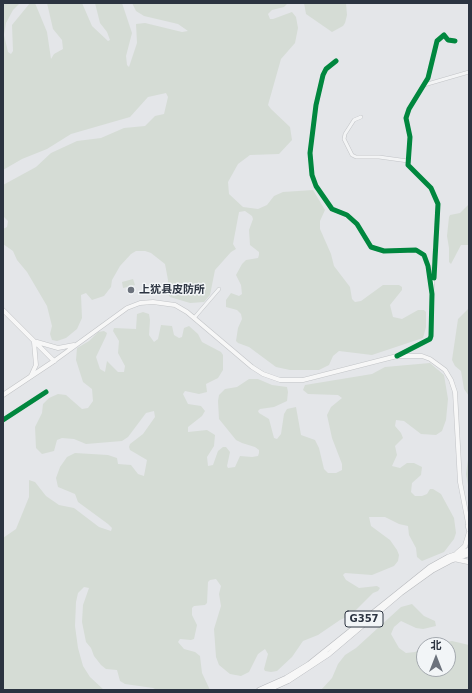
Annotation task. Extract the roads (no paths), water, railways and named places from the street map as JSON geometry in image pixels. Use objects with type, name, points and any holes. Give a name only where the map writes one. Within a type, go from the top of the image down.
[{"type":"main road","points":[[3,395],[54,361],[127,308],[140,303],[166,303],[175,305],[194,318],[252,367],[263,374],[280,380],[302,380],[397,356],[422,356],[430,359],[445,370],[451,380],[457,403],[460,482],[469,528]]},
{"type":"main road","points":[[3,310],[54,361]]},
{"type":"main road","points":[[34,341],[58,348],[77,344]]},
{"type":"main road","points":[[31,376],[36,365],[34,341]]},
{"type":"main road","points":[[455,554],[465,546],[469,533]]},
{"type":"main road","name":"G357","points":[[259,690],[286,678],[309,664],[430,567],[455,554],[469,550]]},
{"type":"main road","name":"G357","points":[[268,690],[288,681],[311,666],[401,592],[433,570],[450,560],[469,554]]},
{"type":"main road","points":[[450,560],[459,559],[469,562]]},
{"type":"street","points":[[397,356],[430,339],[432,330],[432,294],[438,204],[431,188],[410,168],[408,162],[410,142],[406,118],[409,109],[430,72],[440,37],[445,35],[448,40],[455,41]]},
{"type":"street","points":[[336,61],[326,69],[322,75],[318,96],[316,121],[311,143],[310,160],[313,181],[328,206],[347,216],[357,224],[371,247],[391,251],[410,249],[424,255],[428,266],[432,294]]},
{"type":"street","points":[[424,85],[469,72]]},
{"type":"street","points":[[361,117],[354,120],[345,134],[344,139],[352,155],[356,158],[379,157],[408,162]]},
{"type":"street","points":[[194,318],[219,289]]},
{"type":"street","points":[[3,420],[46,392]]},
{"type":"place","name":"上犹县皮防所","points":[[131,290]]}]
